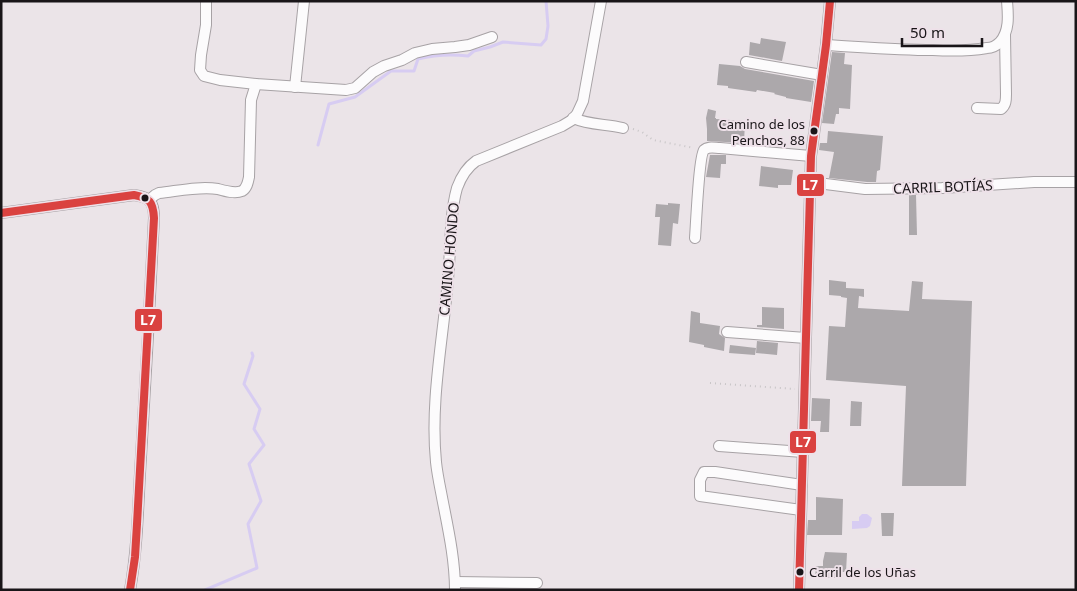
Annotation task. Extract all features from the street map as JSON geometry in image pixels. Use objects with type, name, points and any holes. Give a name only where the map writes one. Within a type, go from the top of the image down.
[{"type":"street","points":[[206,1],[206,25],[200,66],[202,74],[213,79],[256,84],[352,90],[373,72],[415,53],[469,45],[492,36]]},
{"type":"street","points":[[295,87],[304,1]]},
{"type":"street","points":[[601,1],[583,101],[581,109],[574,118],[586,123],[623,128]]},
{"type":"street","points":[[799,590],[811,156],[830,1]]},
{"type":"street","points":[[977,108],[1001,109],[1004,107],[1006,94],[1005,35],[1007,1]]},
{"type":"street","points":[[826,45],[958,51],[995,46],[1005,35]]},
{"type":"street","points":[[746,62],[822,75]]},
{"type":"street","points":[[149,200],[155,195],[195,188],[237,192],[246,188],[249,177],[250,100],[256,84]]},
{"type":"street","name":"CAMINO HONDO","points":[[455,586],[436,462],[435,418],[453,205],[460,180],[467,169],[476,161],[553,129],[574,118]]},
{"type":"street","points":[[695,238],[700,179],[704,151],[707,148],[811,156]]},
{"type":"street","name":"CARRIL BOTÍAS","points":[[810,182],[865,190],[942,188],[1034,182],[1076,182]]},
{"type":"street","points":[[1,214],[134,195],[144,197],[153,205],[154,218],[137,530],[130,590]]},
{"type":"street","points":[[727,332],[806,338]]},
{"type":"street","points":[[719,446],[803,452]]},
{"type":"street","points":[[802,485],[714,472],[704,472],[700,480],[700,496],[802,510]]},
{"type":"street","points":[[455,586],[537,583]]},
{"type":"path","points":[[623,128],[642,132],[654,140],[704,151]]},
{"type":"path","points":[[710,383],[805,390]]},
{"type":"shaded area","points":[[862,514],[867,514],[872,518],[870,526],[852,529],[852,521],[859,521],[859,517]]},
{"type":"building","points":[[761,38],[786,42],[782,61],[749,55],[750,42],[760,44]]},
{"type":"building","points":[[832,52],[845,53],[844,64],[852,65],[850,109],[839,108],[839,114],[836,114],[834,124],[822,123]]},
{"type":"building","points":[[719,64],[740,66],[745,69],[814,81],[811,102],[786,98],[775,93],[757,90],[756,92],[717,85]]},
{"type":"building","points":[[708,109],[716,111],[716,119],[745,121],[744,143],[707,141],[706,118]]},
{"type":"building","points":[[828,131],[883,136],[880,170],[877,171],[876,182],[829,178],[834,152],[819,150],[820,143],[827,143]]},
{"type":"building","points":[[710,155],[726,155],[726,164],[721,164],[720,178],[706,177]]},
{"type":"building","points":[[761,166],[793,170],[791,185],[778,185],[778,188],[759,186]]},
{"type":"building","points":[[909,195],[916,195],[917,235],[909,235]]},
{"type":"building","points":[[668,203],[680,204],[678,224],[673,223],[671,246],[658,245],[660,217],[655,217],[656,204],[668,205]]},
{"type":"building","points":[[829,280],[846,282],[846,288],[864,289],[864,297],[859,296],[858,308],[909,311],[912,281],[923,282],[922,299],[972,301],[966,486],[902,486],[906,386],[826,380],[829,326],[845,327],[847,298],[829,295]]},
{"type":"building","points":[[762,307],[784,308],[784,329],[757,327],[757,325],[762,325]]},
{"type":"building","points":[[691,311],[700,313],[700,323],[720,326],[719,334],[725,338],[724,351],[689,342]]},
{"type":"building","points":[[757,341],[778,343],[777,355],[756,353]]},
{"type":"building","points":[[730,345],[756,348],[755,355],[729,353]]},
{"type":"building","points":[[812,398],[830,399],[829,432],[820,432],[821,421],[811,421]]},
{"type":"building","points":[[851,401],[862,402],[861,426],[850,426]]},
{"type":"building","points":[[816,497],[843,499],[842,535],[807,535],[808,520],[816,520]]},
{"type":"building","points":[[881,513],[894,513],[893,536],[882,536]]},
{"type":"building","points":[[825,552],[847,553],[846,572],[838,572],[837,578],[815,578],[816,566],[823,566]]},
{"type":"waterway","points":[[318,145],[329,104],[355,97],[391,71],[414,71],[418,59],[443,55],[468,56],[474,51],[503,42],[541,45],[546,39],[548,26],[546,1]]},
{"type":"waterway","points":[[205,590],[257,568],[248,524],[261,501],[249,464],[264,445],[254,429],[260,409],[244,384],[253,356],[252,353]]},
{"type":"transit line","name":"L7","points":[[799,590],[811,156],[830,1]]},
{"type":"transit line","name":"L7","points":[[1,213],[134,195],[147,199],[153,208],[154,218],[137,524],[130,590]]},
{"type":"place","name":"Camino de los Penchos, 88","points":[[814,131]]},
{"type":"place","name":"Carril de los Uñas","points":[[800,572]]}]
